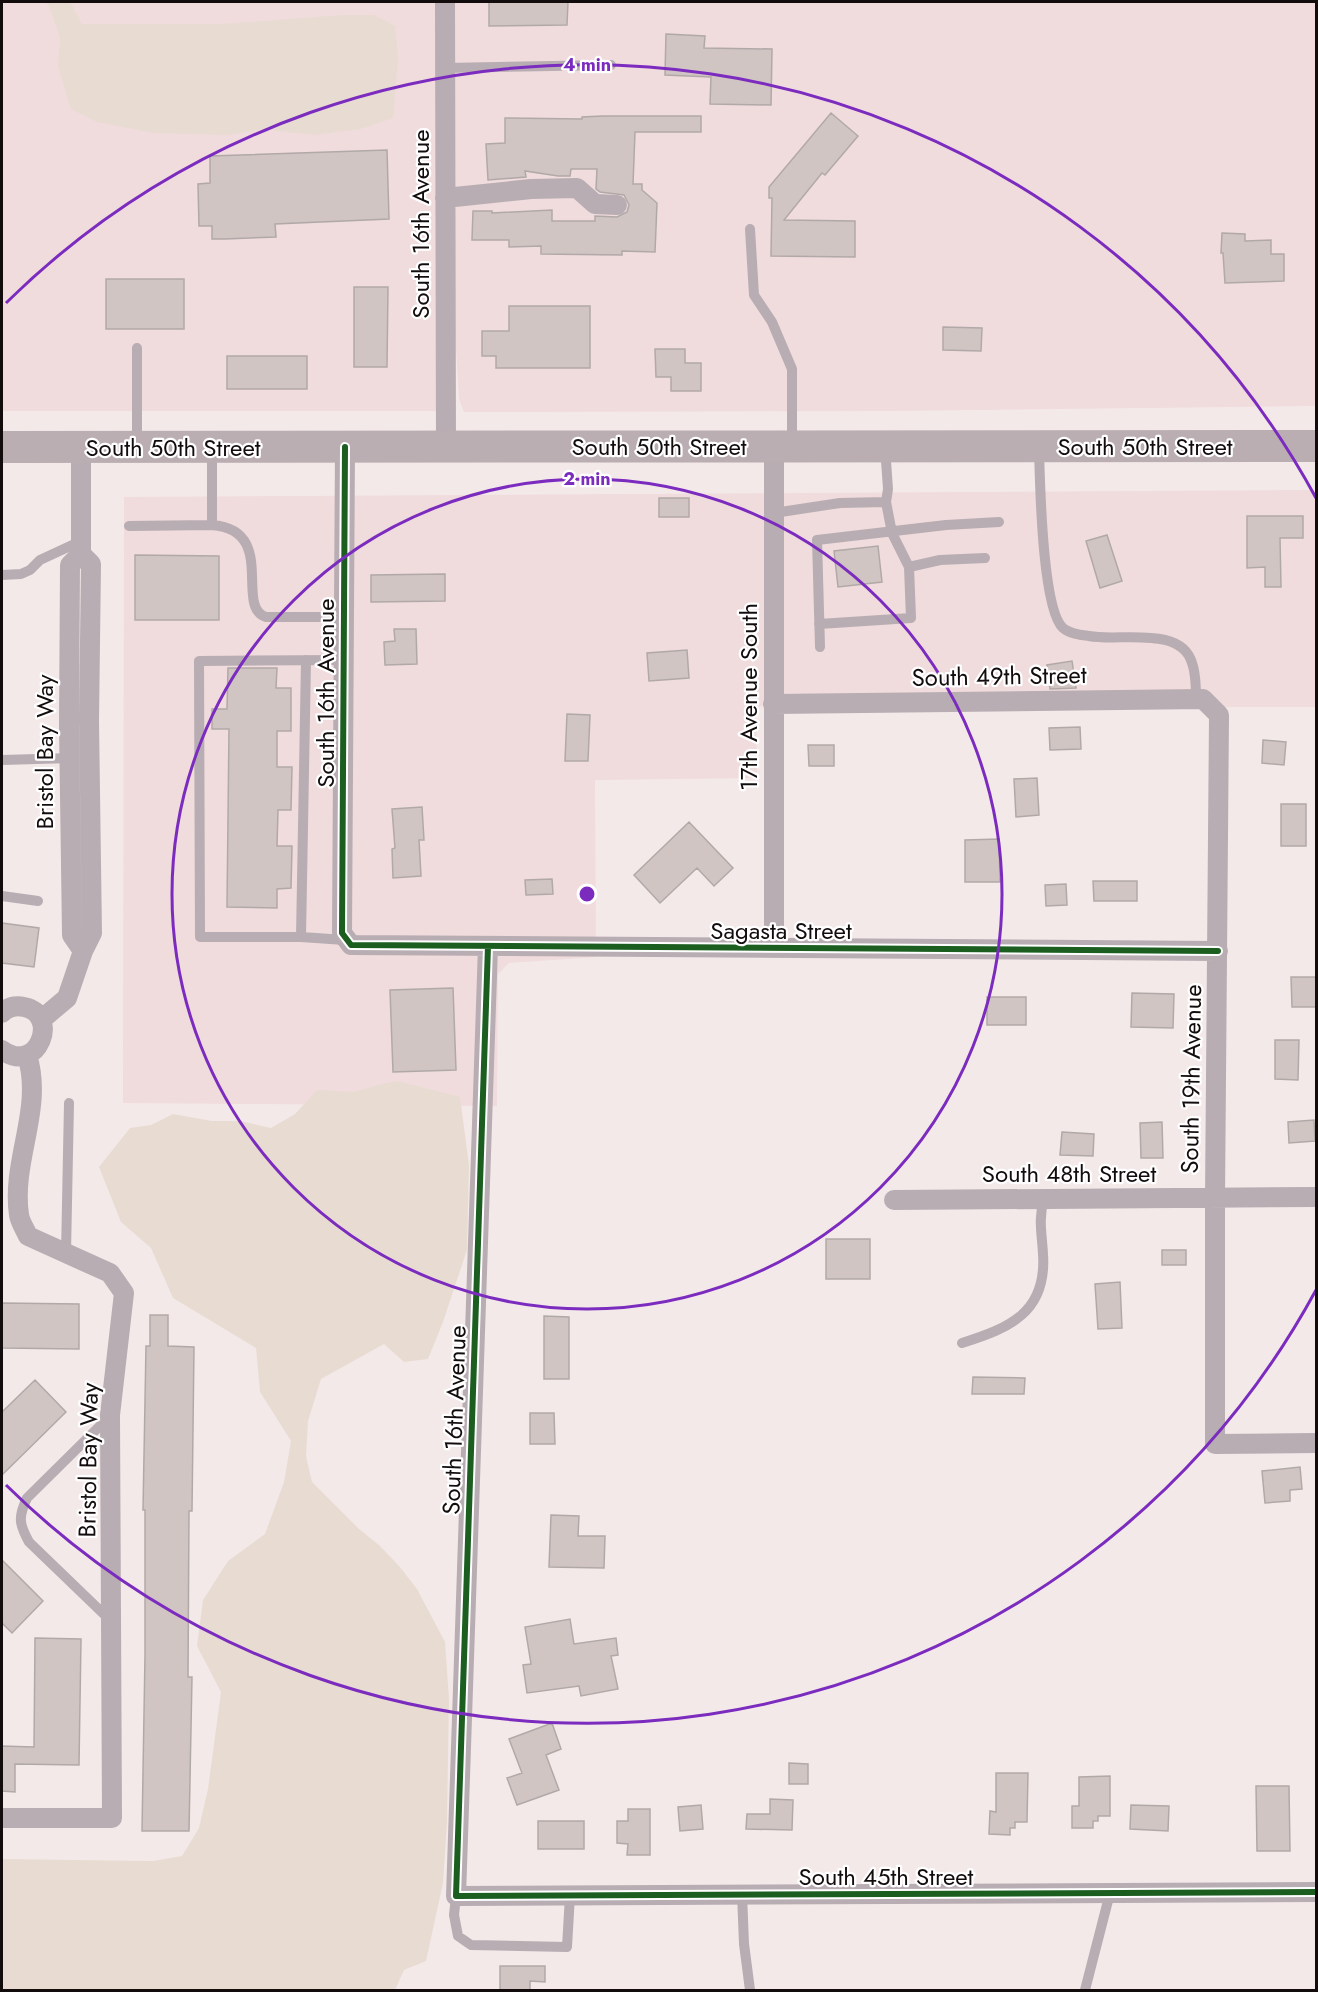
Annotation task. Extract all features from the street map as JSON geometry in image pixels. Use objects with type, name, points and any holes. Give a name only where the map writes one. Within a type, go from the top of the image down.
[{"type":"main road","name":"South 50th Street","points":[[2,447],[1317,446]]},
{"type":"street","name":"South 16th Avenue","points":[[445,2],[446,447]]},
{"type":"street","points":[[445,198],[531,189],[577,188],[595,204],[617,205]]},
{"type":"street","name":"17th Avenue South","points":[[774,948],[774,513],[783,446]]},
{"type":"street","name":"Bristol Bay Way","points":[[41,1020],[67,998],[82,951],[92,933],[91,564],[81,548],[81,447]]},
{"type":"street","name":"South 16th Avenue","points":[[345,447],[342,933],[345,940]]},
{"type":"street","name":"Bristol Bay Way","points":[[81,548],[70,565],[70,758],[72,935],[82,951]]},
{"type":"street","name":"South 49th Street","points":[[773,704],[1196,699]]},
{"type":"street","name":"South 19th Avenue","points":[[1196,699],[1203,699],[1219,715],[1215,1444],[1317,1443]]},
{"type":"street","name":"Sagasta Street","points":[[345,940],[351,945],[1218,951]]},
{"type":"street","name":"South 16th Avenue","points":[[456,1896],[488,946]]},
{"type":"street","points":[[2,1012],[13,1006],[29,1008],[41,1020],[43,1037],[34,1051],[27,1055],[10,1055],[2,1050]]},
{"type":"street","name":"Bristol Bay Way","points":[[2,1818],[112,1818],[110,1416],[124,1293],[110,1273],[28,1236],[19,1216],[19,1163],[31,1119],[32,1070],[27,1055]]},
{"type":"street","name":"South 48th Street","points":[[894,1200],[1317,1197]]},
{"type":"street","name":"South 45th Street","points":[[456,1896],[1317,1892]]},
{"type":"lane","points":[[445,68],[610,65]]},
{"type":"lane","points":[[750,229],[753,295],[772,322],[792,369],[783,446]]},
{"type":"lane","points":[[137,348],[137,447]]},
{"type":"lane","points":[[819,624],[911,618],[909,567],[892,533],[886,502],[888,489],[885,446]]},
{"type":"lane","points":[[1039,446],[1045,545],[1055,617],[1063,628],[1072,633],[1094,637],[1163,639],[1176,642],[1186,651],[1192,662],[1196,699]]},
{"type":"lane","points":[[212,447],[212,525]]},
{"type":"lane","points":[[774,513],[840,503],[886,502]]},
{"type":"lane","points":[[820,647],[817,540],[946,525],[999,522]]},
{"type":"lane","points":[[129,526],[212,525],[230,530],[249,549],[253,599],[261,615],[266,617],[344,617]]},
{"type":"lane","points":[[2,574],[21,574],[30,570],[40,560],[81,548]]},
{"type":"lane","points":[[909,567],[940,560],[985,558]]},
{"type":"lane","points":[[301,937],[306,660]]},
{"type":"lane","points":[[344,660],[199,661],[200,937],[301,937],[345,940]]},
{"type":"lane","points":[[2,760],[90,757]]},
{"type":"lane","points":[[2,896],[38,901]]},
{"type":"lane","points":[[66,1253],[69,1103]]},
{"type":"lane","points":[[962,1343],[994,1333],[1011,1324],[1027,1312],[1038,1294],[1044,1265],[1040,1226],[1044,1199]]},
{"type":"lane","points":[[110,1416],[27,1498],[20,1513],[22,1528],[29,1542],[112,1621]]},
{"type":"lane","points":[[1085,1990],[1110,1893]]},
{"type":"lane","points":[[742,1894],[744,1944],[750,1990]]},
{"type":"lane","points":[[456,1896],[454,1915],[458,1936],[471,1945],[567,1947],[570,1895]]},
{"type":"shaded area","points":[[2,2],[440,2],[437,411],[2,411]]},
{"type":"shaded area","points":[[45,2],[70,2],[82,24],[221,24],[343,15],[374,15],[395,26],[398,58],[393,118],[360,129],[313,135],[263,129],[228,135],[154,133],[97,122],[71,109],[58,67],[60,37],[49,6]]},
{"type":"shaded area","points":[[448,2],[1316,2],[1316,406],[891,411],[464,412],[459,399],[448,216]]},
{"type":"shaded area","points":[[1316,490],[1316,707],[756,706],[757,778],[595,780],[596,957],[509,963],[498,974],[497,1106],[123,1103],[124,497]]},
{"type":"shaded area","points":[[397,1081],[460,1097],[469,1165],[467,1250],[428,1359],[404,1362],[384,1344],[321,1379],[308,1421],[306,1456],[312,1482],[400,1567],[417,1589],[445,1642],[449,1699],[447,1823],[443,1883],[426,1961],[404,1970],[395,1990],[2,1990],[2,1859],[153,1861],[182,1856],[199,1828],[208,1789],[221,1692],[197,1646],[203,1600],[228,1561],[265,1534],[284,1482],[291,1441],[260,1392],[256,1348],[173,1298],[151,1248],[121,1222],[99,1167],[130,1128],[151,1125],[173,1114],[212,1121],[240,1121],[271,1128],[295,1114],[317,1090],[354,1092]]},
{"type":"building","points":[[489,2],[568,2],[567,25],[489,26]]},
{"type":"building","points":[[666,34],[705,36],[704,48],[772,49],[771,105],[710,104],[711,77],[665,75]]},
{"type":"building","points":[[831,113],[858,136],[825,175],[822,173],[784,220],[855,221],[855,257],[771,256],[772,198],[769,198],[769,187]]},
{"type":"building","points":[[701,116],[701,132],[635,132],[633,184],[642,184],[642,190],[657,203],[655,252],[622,251],[622,255],[541,254],[541,246],[509,247],[509,240],[472,240],[473,211],[492,211],[492,213],[552,210],[552,221],[595,221],[595,216],[617,217],[627,212],[629,205],[624,195],[600,192],[596,189],[597,169],[571,169],[570,176],[525,171],[526,177],[488,180],[486,144],[505,143],[505,118],[582,119],[582,117]]},
{"type":"building","points":[[387,150],[389,219],[275,224],[276,237],[225,239],[212,239],[212,226],[199,226],[198,184],[210,183],[210,156]]},
{"type":"building","points":[[1222,233],[1245,234],[1245,241],[1271,240],[1271,254],[1284,254],[1284,281],[1225,283],[1223,253],[1221,253]]},
{"type":"building","points":[[106,279],[184,279],[184,329],[106,329]]},
{"type":"building","points":[[354,287],[388,287],[387,367],[354,367]]},
{"type":"building","points":[[509,306],[590,306],[590,368],[496,368],[496,356],[482,356],[482,331],[509,331]]},
{"type":"building","points":[[943,327],[982,328],[981,351],[943,350]]},
{"type":"building","points":[[655,349],[685,349],[685,363],[701,363],[701,391],[671,391],[671,377],[656,377]]},
{"type":"building","points":[[227,356],[307,356],[307,389],[227,389]]},
{"type":"building","points":[[659,498],[689,498],[689,517],[659,517]]},
{"type":"building","points":[[1247,516],[1303,516],[1303,538],[1280,538],[1281,587],[1265,587],[1265,567],[1247,568]]},
{"type":"building","points":[[1107,535],[1122,581],[1100,588],[1086,541]]},
{"type":"building","points":[[878,546],[882,582],[838,587],[834,551]]},
{"type":"building","points":[[135,555],[219,556],[219,620],[135,620]]},
{"type":"building","points":[[445,574],[445,601],[371,602],[371,575]]},
{"type":"building","points":[[394,629],[416,629],[417,664],[385,665],[384,642],[395,641]]},
{"type":"building","points":[[687,650],[689,678],[649,681],[647,653]]},
{"type":"building","points":[[1072,661],[1076,688],[1050,689],[1047,665]]},
{"type":"building","points":[[228,668],[277,668],[276,688],[291,688],[291,731],[277,731],[277,767],[292,767],[291,810],[278,810],[277,846],[292,846],[291,888],[277,889],[277,908],[227,907],[229,729],[212,729],[212,709],[227,709]]},
{"type":"building","points":[[567,714],[590,715],[588,761],[565,761]]},
{"type":"building","points":[[1080,727],[1081,749],[1050,750],[1049,728]]},
{"type":"building","points":[[1263,740],[1286,742],[1284,765],[1262,763]]},
{"type":"building","points":[[808,745],[834,745],[834,766],[809,766]]},
{"type":"building","points":[[1037,778],[1039,815],[1016,817],[1014,779]]},
{"type":"building","points":[[1281,804],[1306,804],[1306,846],[1281,846]]},
{"type":"building","points":[[422,807],[424,840],[419,840],[421,876],[393,878],[392,849],[395,848],[392,809]]},
{"type":"building","points":[[689,822],[733,868],[714,886],[697,868],[660,903],[634,875]]},
{"type":"building","points":[[999,839],[1000,882],[965,882],[965,840]]},
{"type":"building","points":[[552,879],[553,894],[526,895],[525,880]]},
{"type":"building","points":[[1093,881],[1137,881],[1137,901],[1094,901]]},
{"type":"building","points":[[1066,884],[1067,905],[1046,906],[1045,885]]},
{"type":"building","points":[[2,923],[39,928],[34,967],[2,963]]},
{"type":"building","points":[[1291,977],[1317,977],[1317,1007],[1292,1007]]},
{"type":"building","points":[[453,988],[456,1070],[393,1072],[390,990]]},
{"type":"building","points":[[1132,993],[1174,994],[1173,1028],[1131,1027]]},
{"type":"building","points":[[987,997],[1026,997],[1026,1025],[987,1025]]},
{"type":"building","points":[[1275,1040],[1299,1040],[1298,1080],[1275,1079]]},
{"type":"building","points":[[1314,1120],[1315,1141],[1289,1143],[1288,1122]]},
{"type":"building","points":[[1162,1122],[1163,1158],[1141,1158],[1140,1123]]},
{"type":"building","points":[[1062,1132],[1094,1134],[1093,1156],[1060,1155]]},
{"type":"building","points":[[826,1239],[870,1239],[870,1279],[826,1279]]},
{"type":"building","points":[[1162,1250],[1186,1250],[1186,1265],[1162,1265]]},
{"type":"building","points":[[1120,1282],[1122,1328],[1098,1329],[1095,1284]]},
{"type":"building","points":[[2,1303],[79,1304],[79,1349],[2,1348]]},
{"type":"building","points":[[150,1315],[168,1315],[168,1346],[194,1347],[192,1511],[189,1511],[188,1677],[192,1677],[189,1831],[142,1831],[145,1655],[145,1510],[143,1510],[146,1346],[150,1346]]},
{"type":"building","points":[[544,1316],[569,1317],[569,1379],[544,1379]]},
{"type":"building","points":[[973,1377],[1025,1378],[1024,1394],[972,1394]]},
{"type":"building","points":[[35,1380],[66,1412],[2,1475],[2,1412]]},
{"type":"building","points":[[530,1413],[554,1413],[555,1444],[530,1444]]},
{"type":"building","points":[[1300,1467],[1302,1489],[1290,1490],[1290,1501],[1265,1503],[1262,1471]]},
{"type":"building","points":[[551,1515],[579,1516],[578,1536],[605,1536],[604,1568],[549,1567]]},
{"type":"building","points":[[2,1560],[43,1601],[12,1633],[2,1623]]},
{"type":"building","points":[[570,1619],[574,1644],[616,1638],[618,1655],[611,1656],[618,1689],[581,1696],[579,1686],[527,1693],[523,1665],[531,1664],[525,1627]]},
{"type":"building","points":[[35,1638],[81,1639],[79,1765],[15,1764],[15,1792],[2,1791],[2,1746],[34,1747]]},
{"type":"building","points":[[552,1723],[561,1749],[546,1755],[559,1790],[517,1805],[507,1778],[522,1773],[509,1739]]},
{"type":"building","points":[[789,1763],[808,1764],[808,1784],[789,1784]]},
{"type":"building","points":[[996,1773],[1028,1773],[1027,1822],[1015,1822],[1015,1828],[1010,1828],[1010,1835],[989,1834],[990,1811],[996,1812]]},
{"type":"building","points":[[1110,1776],[1110,1816],[1098,1816],[1098,1821],[1093,1821],[1093,1828],[1072,1828],[1072,1806],[1079,1806],[1079,1777]]},
{"type":"building","points":[[1256,1786],[1289,1786],[1290,1851],[1257,1851]]},
{"type":"building","points":[[770,1799],[793,1800],[792,1830],[746,1829],[747,1814],[770,1814]]},
{"type":"building","points":[[701,1805],[703,1829],[680,1831],[678,1807]]},
{"type":"building","points":[[1131,1805],[1169,1806],[1168,1831],[1130,1829]]},
{"type":"building","points":[[628,1809],[650,1809],[650,1855],[627,1855],[628,1844],[617,1843],[617,1821],[628,1821]]},
{"type":"building","points":[[538,1821],[584,1821],[584,1849],[538,1849]]},
{"type":"building","points":[[500,1966],[545,1966],[545,1982],[530,1981],[530,1990],[500,1990]]},
{"type":"cycle path","points":[[345,447],[342,933],[351,945],[1218,951]]},
{"type":"cycle path","points":[[488,946],[456,1896],[1316,1892]]}]
